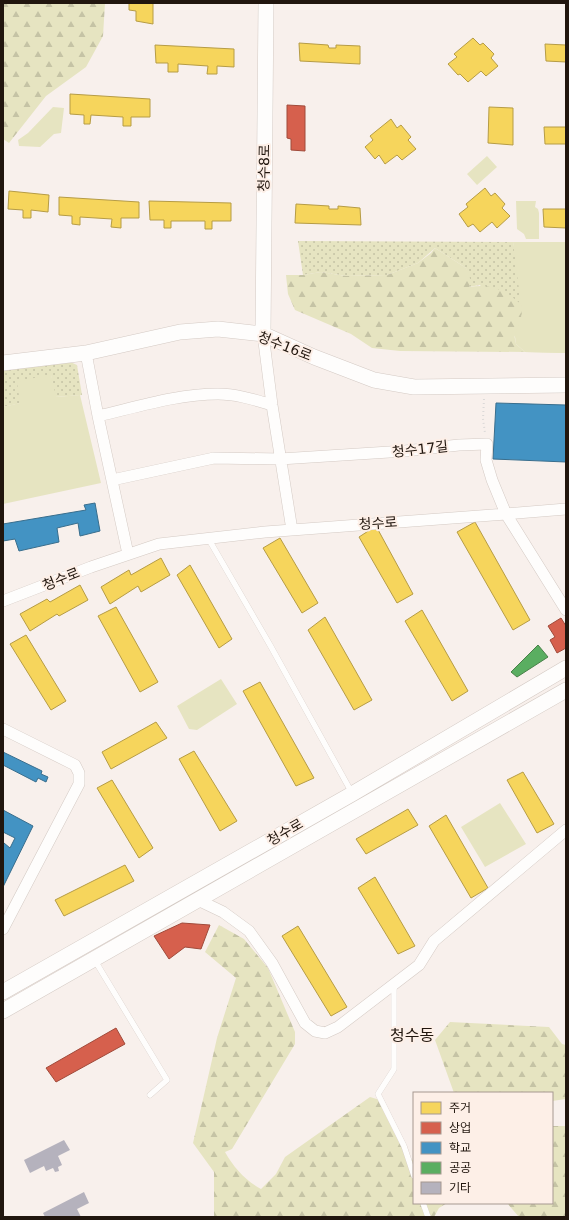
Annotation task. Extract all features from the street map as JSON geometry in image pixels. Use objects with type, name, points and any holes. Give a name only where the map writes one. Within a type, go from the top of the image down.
[{"type":"street","name":"청수8로","points":[[263,334],[266,3]]},
{"type":"street","name":"청수16로","points":[[3,363],[86,354],[180,332],[218,329],[263,334],[314,357],[374,380],[414,387],[566,385]]},
{"type":"street","points":[[263,334],[272,405],[292,530]]},
{"type":"street","points":[[86,354],[128,554]]},
{"type":"street","points":[[98,416],[186,397],[218,394],[245,397],[272,405]]},
{"type":"street","points":[[487,444],[486,460],[492,480],[506,514],[566,610]]},
{"type":"street","name":"청수17길","points":[[112,480],[214,458],[280,459],[487,444]]},
{"type":"street","name":"청수로","points":[[3,601],[128,554],[159,544],[292,530],[566,509]]},
{"type":"street","name":"청수로","points":[[3,992],[352,794],[566,668]]},
{"type":"street","name":"청수로","points":[[3,1011],[566,690]]},
{"type":"street","points":[[3,730],[75,765],[79,773],[78,784],[3,929]]},
{"type":"street","points":[[198,900],[223,912],[249,930],[272,963],[305,1023],[315,1031],[325,1033],[338,1027],[419,965],[434,941],[566,830]]},
{"type":"lane","points":[[208,538],[270,645],[360,807]]},
{"type":"lane","points":[[94,959],[167,1080],[150,1095]]},
{"type":"lane","points":[[394,985],[394,1069],[378,1094],[404,1146],[413,1173]]},
{"type":"lane","points":[[423,1204],[428,1217]]},
{"type":"path","points":[[482,394],[484,400],[483,419],[487,444]]},
{"type":"green space","points":[[3,3],[105,3],[103,36],[86,67],[46,96],[9,143],[3,139]]},
{"type":"green space","points":[[53,107],[64,108],[61,133],[54,134],[40,147],[19,146],[18,140],[28,133]]},
{"type":"green space","points":[[487,156],[497,167],[477,185],[467,174]]},
{"type":"green space","points":[[516,201],[536,201],[535,207],[538,209],[539,213],[539,239],[526,239],[524,234],[517,229]]},
{"type":"green space","points":[[298,241],[513,242],[515,252],[566,353],[525,352],[480,285],[468,287],[466,268],[435,248],[418,263],[387,275],[346,276],[321,272],[303,275]]},
{"type":"green space","points":[[513,242],[566,242],[566,353],[525,352],[516,344],[515,336],[522,313]]},
{"type":"green space","points":[[435,248],[466,268],[470,278],[469,287],[484,286],[497,289],[510,295],[522,305],[521,322],[514,334],[516,344],[525,352],[400,351],[372,348],[351,334],[295,310],[288,294],[286,275],[303,275],[321,272],[346,276],[387,275],[418,263]]},
{"type":"green space","points":[[68,361],[77,365],[82,395],[55,397],[51,375],[21,403],[3,407],[3,370]]},
{"type":"green space","points":[[51,374],[56,397],[80,395],[101,483],[3,504],[3,407],[20,403],[17,382]]},
{"type":"green space","points":[[221,679],[237,704],[197,730],[189,729],[177,706]]},
{"type":"green space","points":[[500,803],[526,844],[485,867],[461,827]]},
{"type":"green space","points":[[219,925],[244,939],[268,968],[295,1032],[295,1044],[232,1149],[225,1152],[240,1173],[261,1189],[276,1174],[285,1157],[370,1097],[380,1100],[407,1159],[413,1160],[413,1204],[445,1204],[439,1208],[434,1217],[214,1217],[214,1172],[193,1143],[217,1038],[236,978],[205,952]]},
{"type":"green space","points":[[450,1022],[549,1027],[562,1044],[566,1045],[566,1099],[553,1101],[553,1092],[454,1092],[435,1040]]},
{"type":"green space","points":[[553,1126],[566,1126],[566,1217],[519,1217],[508,1204],[553,1204]]},
{"type":"building: 주거","points":[[129,3],[153,3],[153,24],[136,21],[136,11],[129,10]]},
{"type":"building: 주거","points":[[473,38],[480,45],[483,43],[494,54],[491,58],[498,66],[486,76],[481,71],[468,82],[460,74],[458,75],[448,64],[457,57],[454,54]]},
{"type":"building: 주거","points":[[299,43],[328,45],[329,48],[336,48],[336,45],[360,46],[360,64],[300,61]]},
{"type":"building: 주거","points":[[545,44],[566,45],[566,62],[546,61]]},
{"type":"building: 주거","points":[[155,45],[234,49],[234,67],[217,66],[217,74],[207,74],[208,66],[178,64],[178,72],[168,72],[168,63],[156,63]]},
{"type":"building: 주거","points":[[70,94],[150,99],[150,117],[131,117],[131,126],[123,126],[123,117],[91,115],[90,124],[84,124],[84,115],[70,114]]},
{"type":"building: 주거","points":[[489,107],[513,108],[513,145],[488,143]]},
{"type":"building: 주거","points":[[391,119],[397,128],[401,125],[411,137],[408,140],[416,149],[402,160],[397,155],[385,164],[379,155],[375,159],[365,147],[373,140],[370,136]]},
{"type":"building: 주거","points":[[544,127],[566,127],[566,144],[545,144]]},
{"type":"building: 주거","points":[[485,188],[491,196],[495,193],[505,204],[502,208],[510,216],[497,228],[492,222],[480,232],[473,224],[468,227],[459,214],[468,207],[466,204]]},
{"type":"building: 주거","points":[[9,191],[49,195],[48,212],[31,210],[31,218],[23,218],[23,210],[8,209]]},
{"type":"building: 주거","points":[[59,197],[139,202],[139,218],[121,218],[121,228],[111,227],[112,219],[80,217],[80,225],[72,224],[72,216],[59,215]]},
{"type":"building: 주거","points":[[149,201],[231,203],[231,221],[212,221],[212,229],[205,229],[205,221],[171,221],[171,228],[164,228],[164,220],[150,220]]},
{"type":"building: 주거","points":[[296,204],[329,206],[329,209],[338,209],[338,206],[360,208],[361,225],[295,223]]},
{"type":"building: 주거","points":[[543,209],[566,209],[566,228],[544,227]]},
{"type":"building: 주거","points":[[475,522],[530,620],[513,630],[457,532]]},
{"type":"building: 주거","points":[[376,526],[413,594],[397,603],[359,537]]},
{"type":"building: 주거","points":[[280,538],[318,603],[302,613],[263,548]]},
{"type":"building: 주거","points":[[161,558],[170,575],[141,592],[138,586],[110,604],[101,587],[129,570],[131,575]]},
{"type":"building: 주거","points":[[190,565],[232,639],[219,648],[177,575]]},
{"type":"building: 주거","points":[[80,585],[88,600],[59,616],[57,614],[30,631],[20,614],[47,599],[50,602]]},
{"type":"building: 주거","points":[[116,607],[158,682],[140,692],[98,616]]},
{"type":"building: 주거","points":[[422,610],[468,691],[452,701],[405,621]]},
{"type":"building: 주거","points":[[325,617],[372,700],[354,710],[308,630]]},
{"type":"building: 주거","points":[[26,635],[66,701],[51,710],[10,644]]},
{"type":"building: 주거","points":[[260,682],[314,778],[296,786],[243,691]]},
{"type":"building: 주거","points":[[156,722],[167,738],[111,769],[102,752]]},
{"type":"building: 주거","points":[[194,751],[237,821],[220,831],[179,759]]},
{"type":"building: 주거","points":[[523,772],[554,824],[537,833],[507,780]]},
{"type":"building: 주거","points":[[112,780],[153,848],[139,858],[97,788]]},
{"type":"building: 주거","points":[[408,809],[418,825],[366,854],[356,839]]},
{"type":"building: 주거","points":[[446,815],[488,888],[471,898],[429,826]]},
{"type":"building: 주거","points":[[125,865],[134,881],[64,916],[55,900]]},
{"type":"building: 주거","points":[[375,877],[415,946],[398,954],[358,888]]},
{"type":"building: 주거","points":[[298,926],[347,1007],[331,1016],[282,936]]},
{"type":"building: 상업","points":[[287,105],[305,106],[305,151],[291,150],[291,139],[287,138]]},
{"type":"building: 상업","points":[[561,618],[566,626],[566,648],[557,653],[550,640],[555,637],[548,626]]},
{"type":"building: 상업","points":[[182,923],[210,925],[201,949],[185,947],[169,959],[154,936]]},
{"type":"building: 상업","points":[[116,1028],[125,1044],[56,1082],[46,1068]]},
{"type":"building: 학교","points":[[496,403],[566,405],[566,462],[493,459]]},
{"type":"building: 학교","points":[[95,503],[100,531],[80,536],[78,523],[57,528],[59,542],[19,551],[15,539],[3,541],[3,524],[86,510],[84,505]]},
{"type":"building: 학교","points":[[3,752],[42,771],[41,774],[48,777],[46,782],[38,778],[36,782],[3,765]]},
{"type":"building: 학교","points":[[3,810],[33,826],[3,887],[3,845],[4,843],[10,848],[15,838],[3,832]]},
{"type":"building: 공공","points":[[538,645],[548,657],[517,677],[511,672]]},
{"type":"building: 기타","points":[[64,1140],[70,1150],[58,1156],[62,1165],[58,1167],[59,1171],[55,1172],[53,1168],[46,1171],[44,1166],[30,1173],[24,1160]]},
{"type":"building: 기타","points":[[84,1192],[89,1203],[77,1209],[81,1217],[45,1217],[43,1213]]},
{"type":"district","name":"청수동","points":[[412,1035]]}]
